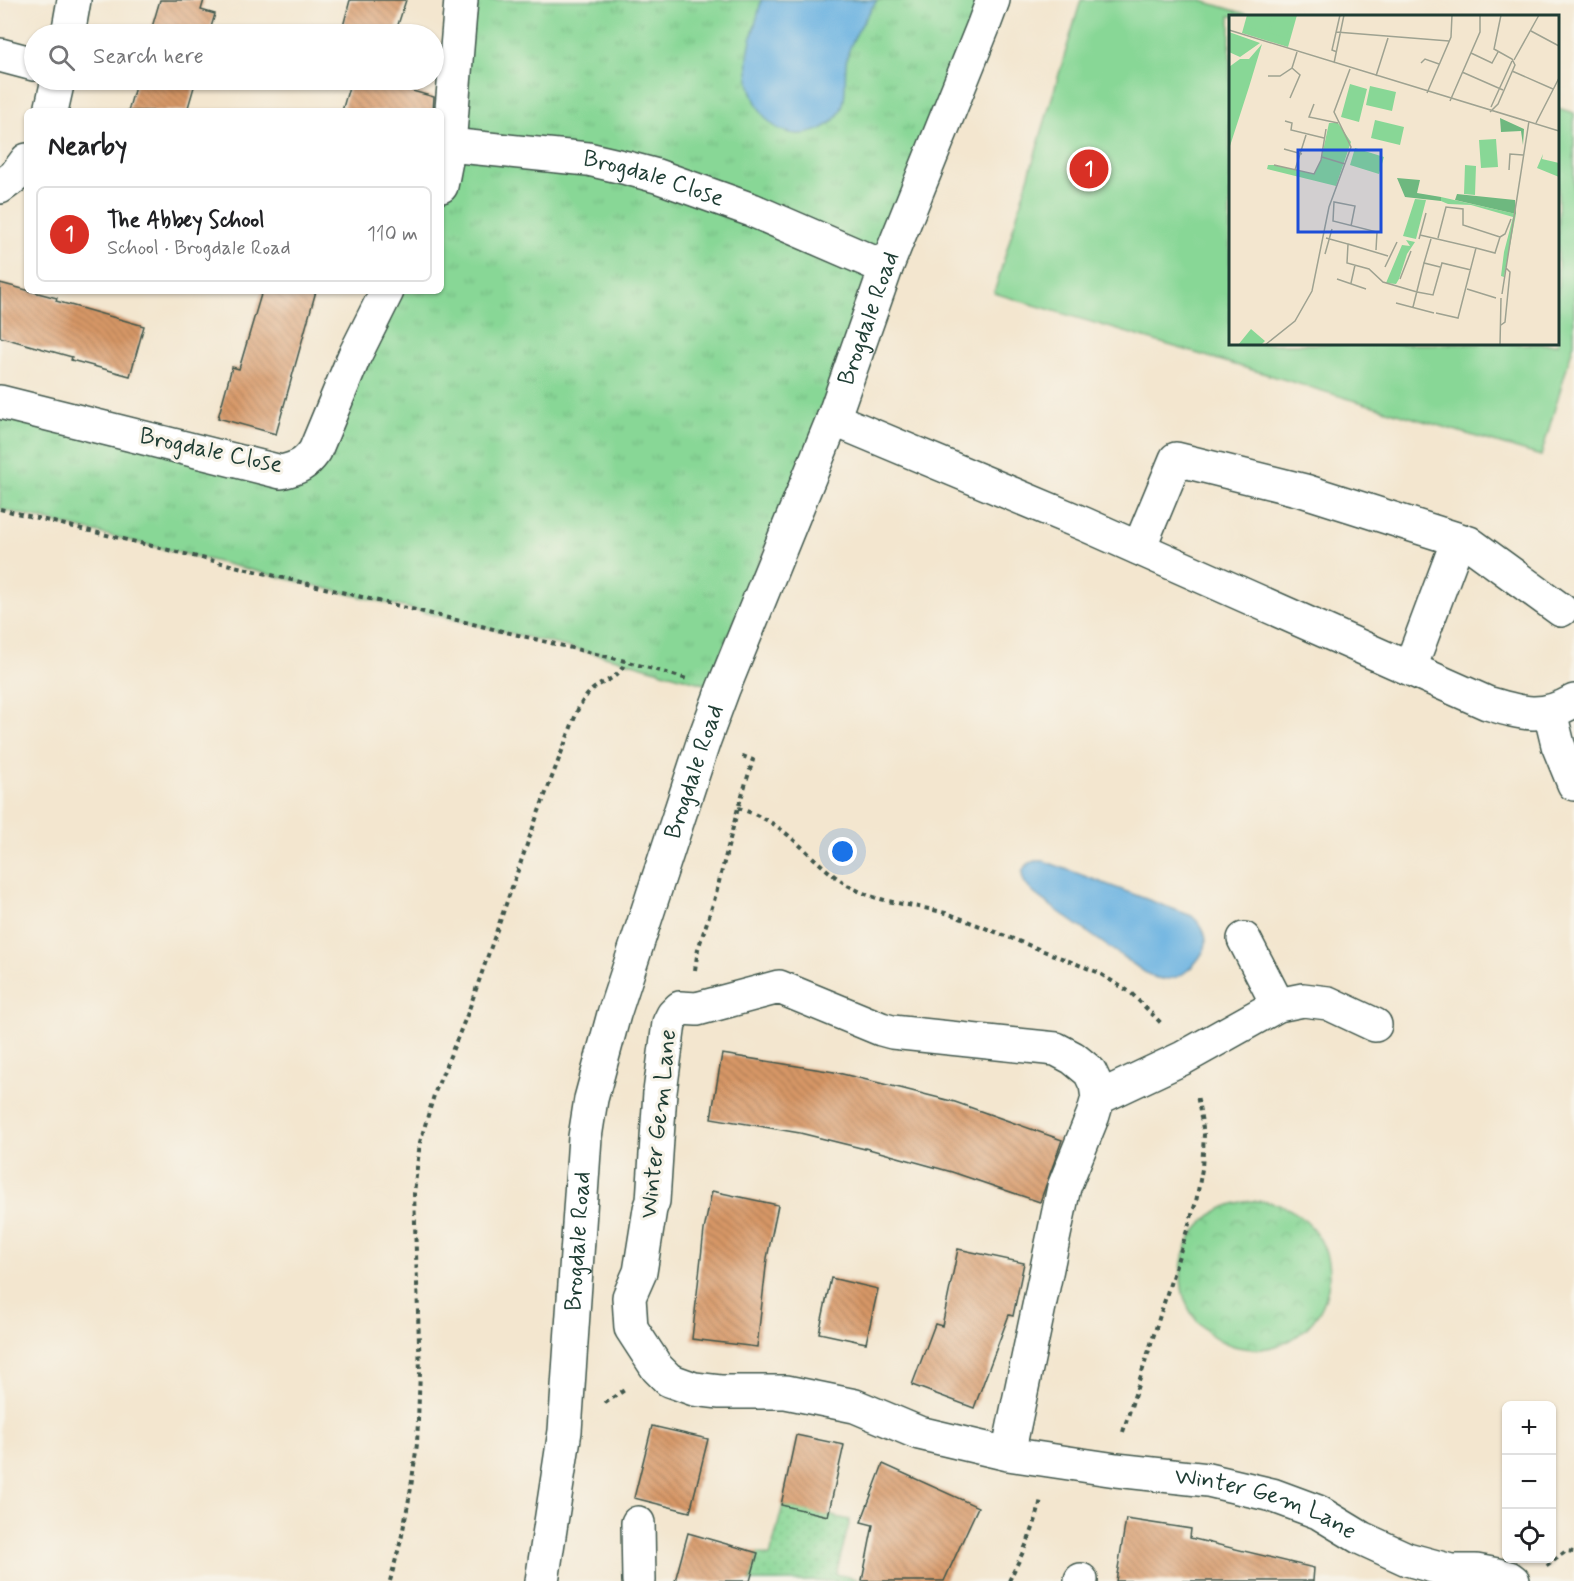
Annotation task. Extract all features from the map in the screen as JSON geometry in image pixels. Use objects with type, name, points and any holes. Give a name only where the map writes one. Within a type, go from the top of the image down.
[{"type":"street","points":[[70,24],[75,0]]},
{"type":"street","points":[[444,171],[449,145],[461,0]]},
{"type":"street","name":"Brogdale Road","points":[[542,1581],[565,1431],[585,1137],[591,1099],[614,1014],[723,689],[833,419],[886,268],[993,0]]},
{"type":"street","points":[[0,55],[24,61]]},
{"type":"street","points":[[52,108],[56,90]]},
{"type":"street","name":"Brogdale Close","points":[[449,145],[588,159],[637,171],[752,210],[886,268]]},
{"type":"street","points":[[0,187],[15,176],[24,164]]},
{"type":"street","name":"Brogdale Close","points":[[0,402],[281,472],[294,469],[307,462],[315,451],[354,357],[386,294]]},
{"type":"street","points":[[833,419],[1139,548],[1487,703],[1515,711],[1538,714],[1562,707],[1558,745],[1574,784]]},
{"type":"street","points":[[1139,548],[1176,459],[1305,491],[1469,543],[1561,610]]},
{"type":"street","points":[[1410,668],[1458,540]]},
{"type":"street","points":[[1244,939],[1278,1005]]},
{"type":"street","name":"Winter Gem Lane","points":[[1098,1098],[1096,1085],[1090,1072],[1073,1058],[1056,1049],[892,1032],[779,987],[697,1009],[680,1008],[669,1023],[660,1092],[653,1201],[640,1272],[629,1297],[631,1328],[657,1368],[669,1380],[694,1389],[720,1392],[786,1392],[855,1406],[919,1433],[1008,1454],[1116,1470],[1208,1480],[1272,1495],[1318,1512],[1361,1538],[1407,1559],[1451,1571],[1476,1571],[1509,1578],[1513,1581]]},
{"type":"street","points":[[1008,1454],[1064,1187],[1098,1098],[1183,1058],[1278,1005],[1303,1000],[1328,1003],[1375,1025]]},
{"type":"street","points":[[638,1523],[639,1581]]},
{"type":"path","points":[[0,509],[625,661],[723,689]]},
{"type":"path","points":[[390,1581],[401,1540],[417,1444],[420,1372],[414,1193],[420,1142],[435,1092],[467,1015],[536,819],[578,709],[591,691],[621,671],[625,661]]},
{"type":"path","points":[[697,1009],[694,979],[698,949],[714,901],[753,760],[704,740]]},
{"type":"path","points":[[565,1431],[657,1368]]},
{"type":"path","points":[[1009,1581],[1031,1536],[1042,1494]]},
{"type":"green space","points":[[461,0],[993,0],[708,685],[625,661],[0,509],[0,402],[294,469],[385,294],[444,294],[444,158]]},
{"type":"green space","points":[[1081,0],[1199,0],[1250,15],[1229,15],[1229,345],[1559,345],[1559,108],[1574,113],[1574,343],[1541,456],[994,293]]},
{"type":"green space","points":[[1255,1201],[1283,1207],[1307,1223],[1323,1247],[1329,1275],[1323,1303],[1307,1327],[1283,1343],[1255,1349],[1227,1343],[1203,1327],[1187,1303],[1181,1275],[1187,1247],[1203,1223],[1227,1207]]},
{"type":"green space","points":[[783,1505],[850,1520],[836,1574],[862,1581],[750,1581],[758,1553],[770,1556]]},
{"type":"water","points":[[761,0],[877,0],[849,50],[845,95],[841,109],[834,120],[820,129],[804,134],[785,132],[766,118],[758,107],[749,83],[748,58]]},
{"type":"water","points":[[1044,861],[1192,916],[1206,937],[1203,952],[1183,974],[1164,979],[1150,975],[1063,915],[1030,889],[1024,881],[1023,871],[1028,864]]},
{"type":"building","points":[[160,0],[204,0],[201,10],[215,14],[212,24],[153,24]]},
{"type":"building","points":[[350,0],[406,0],[398,24],[344,24]]},
{"type":"building","points":[[134,90],[193,90],[188,108],[129,108]]},
{"type":"building","points":[[348,90],[409,90],[434,97],[433,108],[343,108]]},
{"type":"building","points":[[0,283],[24,289],[24,294],[42,294],[57,298],[56,301],[144,326],[130,376],[0,337]]},
{"type":"building","points":[[261,294],[315,294],[276,434],[218,418],[232,367],[239,369]]},
{"type":"building","points":[[722,1054],[834,1072],[900,1088],[955,1102],[1062,1140],[1040,1202],[952,1172],[865,1148],[800,1133],[711,1118]]},
{"type":"building","points":[[712,1191],[778,1205],[767,1258],[757,1347],[692,1339],[704,1230]]},
{"type":"building","points":[[958,1249],[1024,1263],[1013,1316],[1009,1315],[974,1408],[912,1385],[935,1324],[942,1326]]},
{"type":"building","points":[[831,1278],[878,1289],[866,1343],[819,1333]]},
{"type":"building","points":[[652,1426],[708,1439],[690,1512],[634,1498]]},
{"type":"building","points":[[796,1435],[844,1445],[828,1516],[781,1505]]},
{"type":"building","points":[[883,1464],[978,1507],[944,1581],[862,1581],[873,1525],[861,1522]]},
{"type":"building","points":[[1126,1519],[1191,1529],[1190,1538],[1314,1568],[1313,1581],[1116,1581]]},
{"type":"building","points":[[688,1533],[758,1553],[750,1581],[675,1581]]},
{"type":"place","name":"The Abbey School","points":[[1089,169]]}]
